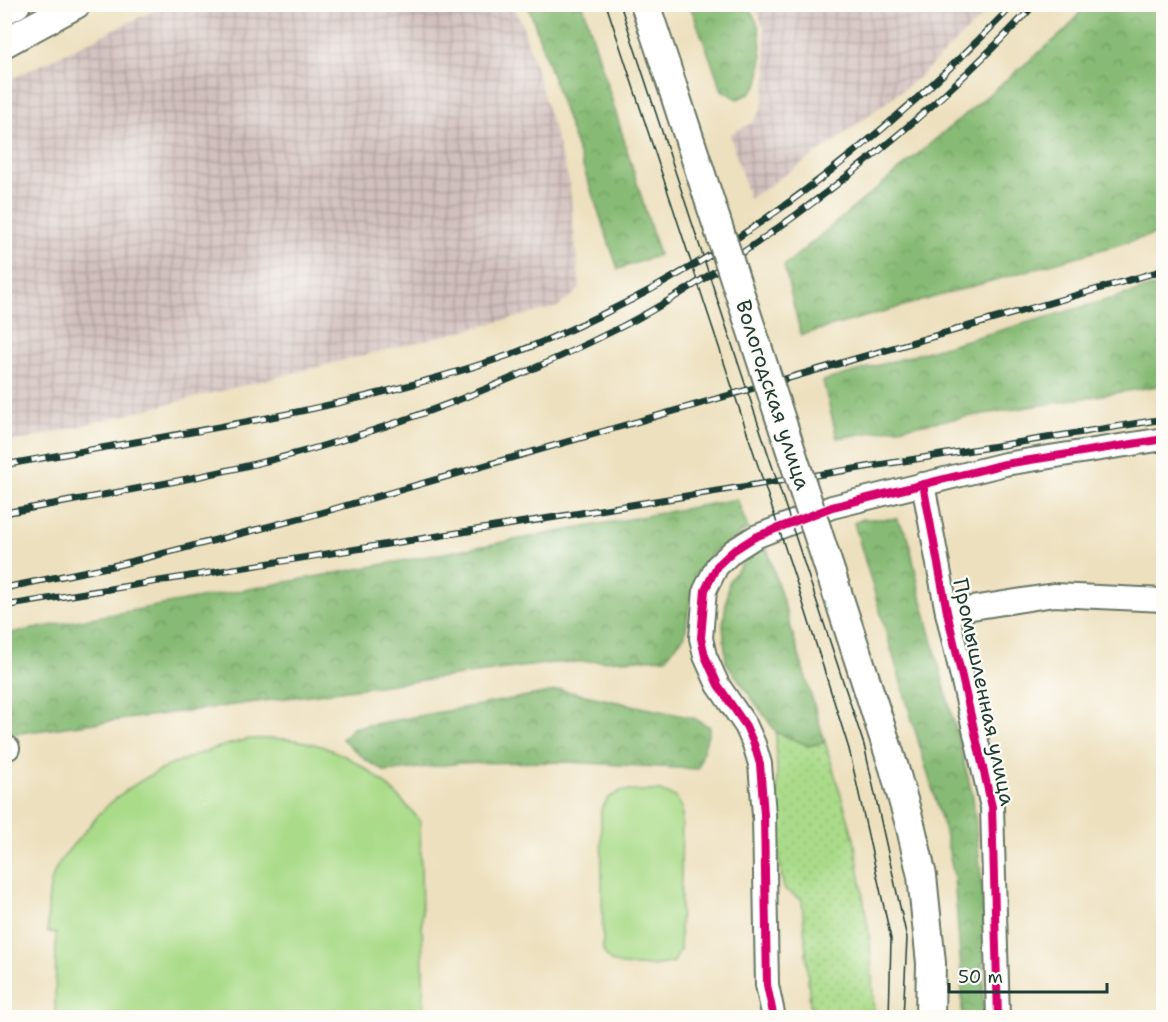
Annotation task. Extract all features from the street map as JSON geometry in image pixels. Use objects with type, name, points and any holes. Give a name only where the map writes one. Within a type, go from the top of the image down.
[{"type":"main road","points":[[4,10],[15,4]]},
{"type":"main road","points":[[4,43],[76,4]]},
{"type":"main road","name":"Вологодская улица","points":[[645,4],[912,828],[922,876],[932,963],[930,1017]]},
{"type":"street","points":[[774,1017],[766,985],[764,815],[760,764],[746,726],[718,685],[705,656],[701,638],[705,590],[717,566],[733,551],[755,537],[832,507],[1005,464],[1164,439]]},
{"type":"street","name":"Промышленная улица","points":[[923,483],[947,612],[992,807],[998,1009]]},
{"type":"street","points":[[947,612],[1054,595],[1164,600]]},
{"type":"shaded area","points":[[165,5],[513,5],[523,26],[569,181],[580,289],[558,307],[28,439],[5,442],[4,352],[8,351],[4,331],[5,82]]},
{"type":"shaded area","points":[[754,5],[994,5],[917,79],[831,144],[749,199],[730,134],[752,123],[762,108],[767,74],[764,27]]},
{"type":"green space","points":[[528,5],[583,5],[659,255],[618,269]]},
{"type":"green space","points":[[690,5],[749,5],[759,28],[762,57],[759,83],[749,94],[737,99],[722,90]]},
{"type":"green space","points":[[1086,5],[1163,5],[1163,232],[801,335],[784,266],[1066,30]]},
{"type":"green space","points":[[1163,284],[1163,385],[837,438],[823,381]]},
{"type":"green space","points":[[737,499],[748,529],[709,555],[691,593],[685,635],[666,658],[552,663],[12,734],[5,733],[5,634]]},
{"type":"green space","points":[[863,519],[897,519],[908,536],[920,593],[973,797],[984,906],[983,1017],[962,1017],[962,982],[954,877],[945,832],[854,523]]},
{"type":"green space","points":[[767,548],[825,742],[809,746],[776,732],[726,662],[723,625],[729,581],[753,550]]},
{"type":"green space","points":[[561,690],[693,718],[710,727],[698,769],[567,762],[460,763],[386,772],[367,761],[342,739],[353,728]]},
{"type":"green space","points":[[776,732],[809,746],[825,742],[854,839],[870,941],[874,1017],[811,1017],[802,900],[784,889],[779,860]]},
{"type":"green space","points":[[249,739],[307,742],[344,756],[377,777],[407,805],[420,821],[424,1017],[55,1017],[56,933],[48,932],[48,902],[52,880],[62,858],[105,808],[136,784],[172,764]]},
{"type":"green space","points":[[621,791],[660,791],[676,797],[682,808],[680,949],[674,962],[652,966],[616,964],[606,956],[603,950],[601,810],[608,798]]},
{"type":"tram line","points":[[606,4],[849,749],[891,939],[889,1018]]},
{"type":"tram line","points":[[620,4],[864,745],[907,938],[903,1018]]},
{"type":"railway","points":[[4,465],[324,406],[450,374],[512,354],[568,331],[659,285],[769,217],[872,138],[921,95],[1014,4]]},
{"type":"railway","points":[[4,513],[173,482],[298,453],[376,430],[448,404],[589,343],[641,317],[692,286],[758,242],[832,188],[937,101],[1035,4]]},
{"type":"railway","points":[[4,588],[122,564],[306,517],[1164,270]]},
{"type":"railway","points":[[4,606],[1164,419]]},
{"type":"cycle path","points":[[774,1018],[767,985],[764,815],[760,764],[746,726],[718,685],[705,656],[701,638],[705,590],[717,566],[733,551],[755,537],[832,507],[1005,464],[1164,439]]},
{"type":"cycle path","points":[[923,484],[947,612],[992,807],[998,1018]]}]
